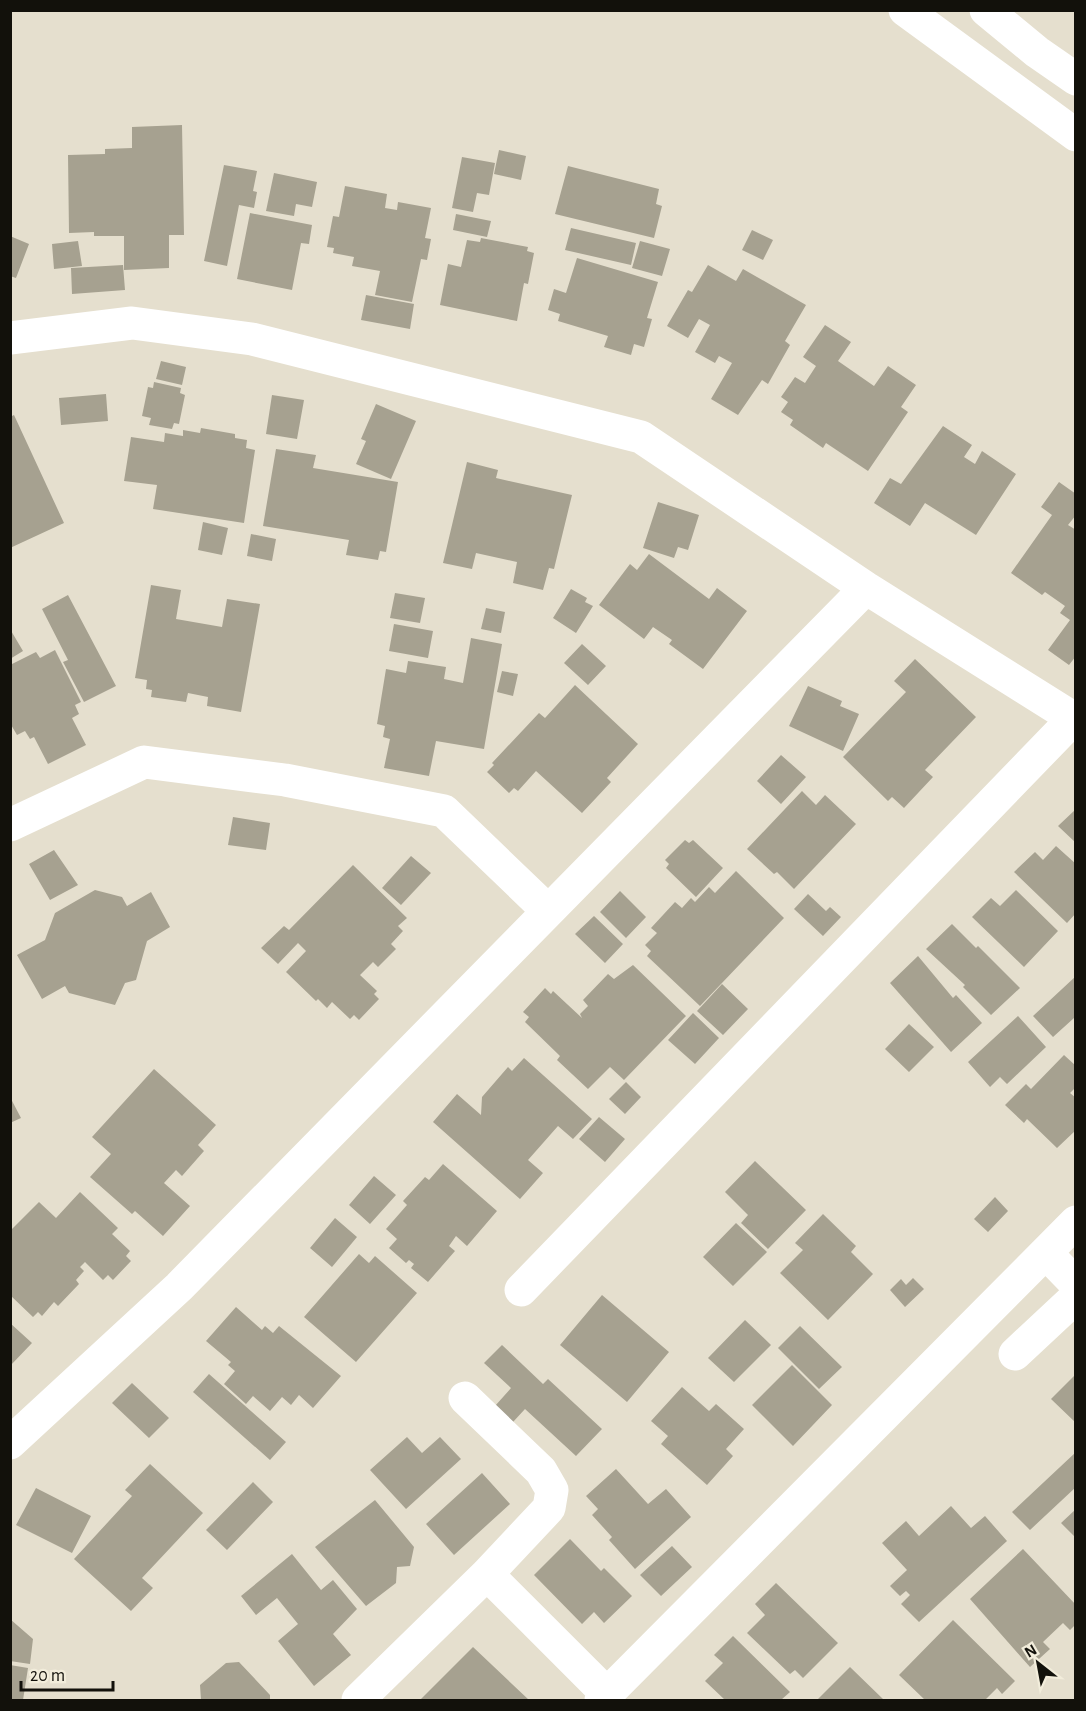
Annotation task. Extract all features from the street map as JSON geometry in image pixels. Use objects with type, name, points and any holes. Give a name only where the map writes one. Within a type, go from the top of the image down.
[{"type":"street","points":[[905,10],[1076,135]]},
{"type":"street","points":[[986,10],[1036,52],[1076,79]]},
{"type":"street","points":[[1007,10],[1036,52]]},
{"type":"street","points":[[10,338],[132,323],[252,339],[641,437],[866,588],[1075,717],[521,1290]]},
{"type":"street","points":[[10,1443],[179,1287],[547,910],[866,588]]},
{"type":"street","points":[[10,825],[144,762],[285,780],[444,811],[547,910]]},
{"type":"street","points":[[487,1574],[604,1697],[748,1548],[1076,1222]]},
{"type":"street","points":[[1046,1253],[1076,1284]]},
{"type":"street","points":[[1015,1354],[1076,1298]]},
{"type":"street","points":[[358,1701],[487,1574],[549,1508],[552,1490],[541,1471],[465,1398]]},
{"type":"building","points":[[182,125],[184,235],[169,235],[169,268],[124,270],[124,236],[94,236],[94,232],[69,233],[68,155],[105,154],[105,149],[132,148],[132,127]]},
{"type":"building","points":[[499,150],[526,156],[521,180],[494,174]]},
{"type":"building","points":[[462,157],[495,163],[489,195],[477,193],[473,212],[452,208]]},
{"type":"building","points":[[224,165],[257,171],[253,191],[257,192],[254,208],[239,205],[227,266],[204,261]]},
{"type":"building","points":[[568,166],[659,189],[656,204],[662,206],[654,238],[555,214]]},
{"type":"building","points":[[274,173],[317,182],[312,207],[296,204],[294,216],[266,211]]},
{"type":"building","points":[[345,186],[387,194],[385,208],[397,210],[398,202],[431,208],[425,238],[431,239],[427,260],[421,259],[412,302],[375,295],[380,271],[352,266],[354,257],[333,253],[334,248],[327,247],[333,216],[339,217]]},
{"type":"building","points":[[250,213],[312,225],[309,244],[301,243],[292,290],[237,279]]},
{"type":"building","points":[[456,214],[491,221],[487,237],[453,230]]},
{"type":"building","points":[[571,228],[636,243],[631,265],[565,250]]},
{"type":"building","points":[[752,230],[773,240],[763,260],[742,250]]},
{"type":"building","points":[[10,236],[29,244],[16,278],[10,276]]},
{"type":"building","points":[[481,238],[528,247],[527,251],[534,253],[528,284],[524,283],[517,321],[440,305],[448,264],[461,267],[467,240],[480,242]]},
{"type":"building","points":[[78,241],[82,266],[54,269],[52,244]]},
{"type":"building","points":[[640,241],[670,249],[662,276],[632,268]]},
{"type":"building","points":[[577,258],[658,282],[647,318],[652,319],[644,347],[634,344],[631,355],[604,347],[608,336],[558,321],[560,314],[548,310],[554,289],[566,293]]},
{"type":"building","points":[[123,265],[125,290],[72,294],[71,268]]},
{"type":"building","points":[[708,265],[736,281],[743,269],[806,305],[785,341],[790,345],[768,384],[762,380],[738,415],[711,399],[732,363],[719,356],[715,363],[695,352],[710,325],[699,319],[688,338],[667,326],[688,290],[692,292]]},
{"type":"building","points":[[366,295],[414,304],[410,329],[361,320]]},
{"type":"building","points":[[825,325],[851,342],[838,361],[874,386],[888,366],[916,385],[901,407],[908,412],[868,471],[826,443],[823,448],[790,425],[793,420],[781,412],[788,402],[781,397],[795,377],[805,383],[816,366],[803,357]]},
{"type":"building","points":[[161,361],[186,367],[182,385],[156,379]]},
{"type":"building","points":[[154,382],[181,388],[180,393],[185,395],[179,424],[174,423],[172,429],[149,425],[151,418],[142,416],[148,387],[153,388]]},
{"type":"building","points":[[106,394],[108,421],[61,425],[59,398]]},
{"type":"building","points":[[272,395],[304,400],[297,439],[266,434]]},
{"type":"building","points":[[376,404],[416,421],[391,479],[356,464],[366,441],[361,439]]},
{"type":"building","points":[[14,415],[64,523],[10,548],[10,417]]},
{"type":"building","points":[[943,426],[972,445],[964,457],[975,464],[982,451],[1016,474],[976,535],[925,503],[910,526],[874,503],[890,478],[901,484]]},
{"type":"building","points":[[201,428],[235,434],[235,438],[247,440],[246,448],[255,450],[244,523],[153,509],[157,485],[124,481],[131,437],[164,442],[165,433],[183,436],[183,430],[200,433]]},
{"type":"building","points":[[276,449],[316,455],[313,468],[398,482],[386,552],[380,551],[378,560],[346,555],[349,540],[263,526]]},
{"type":"building","points":[[467,462],[498,470],[496,478],[572,495],[554,569],[549,568],[543,590],[513,583],[517,562],[476,553],[472,569],[443,563]]},
{"type":"building","points":[[1059,482],[1076,494],[1076,515],[1068,525],[1076,530],[1076,656],[1069,665],[1048,650],[1070,620],[1060,613],[1065,606],[1045,592],[1042,595],[1011,573],[1052,515],[1041,507]]},
{"type":"building","points":[[658,502],[699,515],[688,550],[678,547],[674,558],[643,548]]},
{"type":"building","points":[[203,522],[228,528],[222,555],[198,550]]},
{"type":"building","points":[[251,534],[276,539],[272,561],[247,556]]},
{"type":"building","points":[[649,554],[709,599],[717,588],[747,611],[703,669],[669,644],[672,640],[653,627],[644,639],[599,605],[630,564],[637,570]]},
{"type":"building","points":[[151,585],[181,590],[176,619],[222,627],[227,599],[260,604],[241,712],[207,706],[208,697],[188,693],[186,702],[151,697],[152,690],[146,689],[147,680],[135,678]]},
{"type":"building","points":[[571,589],[587,598],[585,602],[593,606],[576,633],[553,618]]},
{"type":"building","points":[[395,593],[425,598],[420,623],[390,618]]},
{"type":"building","points":[[68,595],[116,686],[84,702],[63,662],[68,660],[42,609]]},
{"type":"building","points":[[486,608],[505,612],[501,633],[481,629]]},
{"type":"building","points":[[394,624],[433,631],[428,658],[389,651]]},
{"type":"building","points":[[10,629],[23,651],[10,659]]},
{"type":"building","points":[[471,638],[502,644],[484,749],[436,741],[429,776],[384,768],[390,739],[383,737],[385,726],[377,724],[386,669],[406,673],[408,661],[446,667],[444,679],[463,683]]},
{"type":"building","points":[[582,644],[606,666],[588,685],[564,663]]},
{"type":"building","points":[[55,650],[81,702],[75,705],[79,714],[72,718],[86,745],[48,764],[34,737],[30,739],[25,731],[17,735],[10,723],[10,665],[36,652],[40,658]]},
{"type":"building","points":[[915,659],[976,717],[925,770],[933,777],[904,808],[892,797],[888,801],[843,757],[906,692],[894,681]]},
{"type":"building","points":[[502,671],[518,674],[513,696],[497,692]]},
{"type":"building","points":[[575,685],[638,744],[607,778],[611,782],[582,813],[536,771],[518,791],[514,788],[509,793],[487,772],[494,765],[492,763],[539,713],[545,718]]},
{"type":"building","points":[[808,686],[842,701],[840,706],[859,714],[843,751],[789,726]]},
{"type":"building","points":[[781,755],[806,777],[781,804],[757,781]]},
{"type":"building","points":[[802,791],[816,805],[825,795],[856,824],[794,889],[777,872],[774,874],[747,849]]},
{"type":"building","points":[[1076,809],[1076,843],[1058,826]]},
{"type":"building","points":[[233,817],[270,823],[266,850],[228,845]]},
{"type":"building","points":[[685,840],[689,843],[693,840],[723,868],[696,897],[666,868],[669,864],[665,860]]},
{"type":"building","points":[[1056,846],[1076,864],[1076,913],[1067,923],[1014,872],[1035,852],[1043,860]]},
{"type":"building","points":[[54,850],[78,885],[50,900],[29,864]]},
{"type":"building","points":[[411,856],[431,873],[401,905],[382,888]]},
{"type":"building","points":[[353,865],[407,918],[398,926],[403,931],[391,944],[396,949],[378,967],[373,962],[360,975],[377,991],[374,994],[379,999],[359,1020],[354,1015],[350,1019],[332,1002],[327,1008],[318,999],[316,1001],[286,972],[306,951],[298,943],[278,964],[261,948],[284,926],[289,930]]},
{"type":"building","points":[[736,871],[784,918],[700,1006],[647,956],[651,951],[645,945],[657,933],[651,928],[675,902],[682,908],[691,898],[695,902],[709,887],[715,893]]},
{"type":"building","points":[[95,890],[122,897],[127,906],[151,892],[170,927],[147,941],[136,980],[125,983],[115,1005],[69,993],[65,986],[42,999],[17,955],[45,940],[55,913]]},
{"type":"building","points":[[1016,890],[1058,931],[1024,967],[972,917],[991,898],[1000,906]]},
{"type":"building","points":[[620,891],[646,917],[626,938],[600,912]]},
{"type":"building","points":[[808,894],[826,911],[830,907],[841,917],[823,936],[794,909]]},
{"type":"building","points":[[594,916],[623,944],[605,963],[575,934]]},
{"type":"building","points":[[952,924],[1020,988],[991,1015],[963,987],[965,985],[926,949]]},
{"type":"building","points":[[918,956],[953,998],[956,995],[982,1023],[951,1052],[890,983]]},
{"type":"building","points":[[633,965],[686,1016],[624,1080],[610,1067],[588,1089],[557,1060],[560,1056],[525,1022],[529,1017],[523,1012],[545,988],[551,994],[553,991],[582,1018],[580,1014],[588,1006],[583,1000],[608,974],[614,979]]},
{"type":"building","points":[[1076,976],[1076,1020],[1074,1018],[1053,1037],[1033,1016]]},
{"type":"building","points":[[722,984],[748,1009],[723,1035],[697,1011]]},
{"type":"building","points":[[693,1013],[719,1038],[695,1064],[668,1040]]},
{"type":"building","points":[[1018,1016],[1046,1047],[1007,1084],[1000,1077],[990,1087],[968,1062]]},
{"type":"building","points":[[909,1024],[934,1047],[909,1072],[885,1049]]},
{"type":"building","points":[[1064,1055],[1076,1066],[1076,1087],[1070,1093],[1076,1098],[1076,1130],[1057,1148],[1027,1119],[1024,1123],[1005,1105],[1026,1084],[1031,1089]]},
{"type":"building","points":[[524,1058],[592,1119],[573,1139],[558,1126],[528,1160],[543,1173],[520,1199],[433,1122],[457,1094],[481,1115],[482,1097],[508,1067],[512,1071]]},
{"type":"building","points":[[154,1069],[216,1125],[198,1145],[204,1151],[182,1176],[176,1170],[164,1183],[190,1206],[163,1236],[135,1211],[132,1214],[90,1177],[111,1154],[92,1137]]},
{"type":"building","points":[[626,1082],[641,1097],[625,1114],[609,1099]]},
{"type":"building","points":[[10,1097],[21,1118],[10,1123]]},
{"type":"building","points":[[599,1117],[625,1139],[605,1162],[579,1139]]},
{"type":"building","points":[[755,1161],[806,1210],[768,1249],[741,1223],[748,1215],[725,1192]]},
{"type":"building","points":[[443,1164],[497,1211],[467,1246],[456,1236],[449,1246],[455,1251],[428,1282],[411,1268],[414,1264],[409,1260],[406,1263],[389,1248],[397,1239],[386,1229],[407,1205],[403,1201],[425,1177],[429,1180]]},
{"type":"building","points":[[374,1176],[396,1195],[370,1224],[349,1205]]},
{"type":"building","points":[[80,1192],[118,1228],[112,1234],[130,1251],[126,1256],[131,1261],[113,1280],[108,1275],[103,1280],[85,1262],[80,1267],[84,1271],[76,1280],[79,1284],[58,1306],[54,1302],[42,1316],[38,1312],[33,1317],[10,1295],[10,1231],[39,1202],[56,1218]]},
{"type":"building","points":[[995,1197],[1008,1211],[988,1232],[974,1219]]},
{"type":"building","points":[[823,1214],[856,1246],[851,1252],[873,1274],[828,1320],[780,1273],[803,1250],[795,1243]]},
{"type":"building","points":[[335,1218],[357,1237],[332,1267],[310,1248]]},
{"type":"building","points":[[736,1223],[767,1252],[733,1286],[703,1257]]},
{"type":"building","points":[[359,1254],[369,1263],[375,1256],[417,1293],[356,1362],[304,1317]]},
{"type":"building","points":[[913,1278],[924,1289],[905,1307],[890,1290],[901,1279],[906,1285]]},
{"type":"building","points":[[602,1295],[669,1352],[627,1402],[560,1345]]},
{"type":"building","points":[[236,1307],[262,1330],[265,1326],[273,1333],[279,1326],[341,1376],[313,1408],[299,1395],[291,1405],[282,1397],[270,1411],[253,1396],[246,1404],[224,1384],[235,1371],[228,1365],[231,1362],[206,1341]]},
{"type":"building","points":[[745,1320],[771,1345],[734,1382],[708,1358]]},
{"type":"building","points":[[10,1323],[32,1343],[10,1366]]},
{"type":"building","points":[[800,1326],[842,1367],[819,1389],[778,1348]]},
{"type":"building","points":[[502,1345],[543,1384],[548,1379],[602,1429],[576,1456],[525,1409],[513,1422],[495,1406],[511,1388],[484,1363]]},
{"type":"building","points":[[792,1365],[832,1405],[793,1446],[752,1405]]},
{"type":"building","points":[[209,1374],[286,1442],[270,1460],[193,1392]]},
{"type":"building","points":[[1074,1376],[1076,1379],[1076,1423],[1051,1399]]},
{"type":"building","points":[[132,1383],[169,1418],[149,1438],[112,1403]]},
{"type":"building","points":[[682,1387],[709,1411],[716,1404],[744,1429],[726,1449],[733,1456],[707,1485],[661,1444],[668,1436],[651,1421]]},
{"type":"building","points":[[407,1437],[422,1453],[440,1437],[461,1459],[406,1509],[370,1470]]},
{"type":"building","points":[[1076,1452],[1076,1487],[1030,1530],[1012,1512]]},
{"type":"building","points":[[150,1464],[203,1513],[142,1578],[153,1588],[131,1611],[74,1559],[132,1496],[125,1490]]},
{"type":"building","points":[[616,1469],[648,1504],[666,1489],[691,1517],[635,1569],[609,1540],[612,1537],[592,1515],[598,1509],[586,1496]]},
{"type":"building","points":[[482,1473],[510,1504],[454,1555],[426,1524]]},
{"type":"building","points":[[253,1482],[273,1502],[227,1550],[206,1530]]},
{"type":"building","points":[[36,1488],[91,1516],[72,1553],[16,1525]]},
{"type":"building","points":[[375,1500],[414,1547],[410,1566],[397,1567],[396,1583],[366,1606],[315,1547]]},
{"type":"building","points":[[951,1506],[971,1528],[985,1516],[1007,1541],[919,1622],[901,1604],[910,1595],[906,1591],[900,1596],[890,1586],[907,1570],[882,1543],[906,1521],[919,1536]]},
{"type":"building","points":[[1076,1509],[1076,1538],[1061,1523]]},
{"type":"building","points":[[570,1539],[601,1571],[604,1568],[632,1596],[604,1623],[594,1612],[582,1624],[534,1575]]},
{"type":"building","points":[[672,1546],[692,1567],[661,1596],[640,1575]]},
{"type":"building","points":[[1023,1549],[1076,1605],[1076,1624],[1070,1630],[1063,1623],[1043,1642],[1050,1649],[1030,1667],[970,1599]]},
{"type":"building","points":[[292,1554],[321,1590],[333,1580],[357,1609],[333,1634],[351,1655],[314,1686],[278,1641],[298,1624],[277,1598],[256,1615],[241,1596]]},
{"type":"building","points":[[776,1583],[838,1643],[803,1678],[795,1670],[790,1674],[747,1633],[765,1615],[755,1604]]},
{"type":"building","points":[[10,1619],[33,1639],[30,1664],[10,1661]]},
{"type":"building","points":[[953,1620],[1015,1681],[1002,1694],[997,1688],[985,1700],[925,1700],[899,1675]]},
{"type":"building","points":[[733,1636],[790,1692],[781,1700],[725,1700],[705,1681],[723,1663],[714,1655]]},
{"type":"building","points":[[473,1647],[529,1700],[420,1700]]},
{"type":"building","points":[[239,1662],[270,1695],[270,1700],[201,1700],[200,1685],[226,1663]]},
{"type":"building","points":[[10,1665],[28,1668],[23,1700],[10,1700]]},
{"type":"building","points":[[850,1667],[884,1700],[817,1700]]}]
